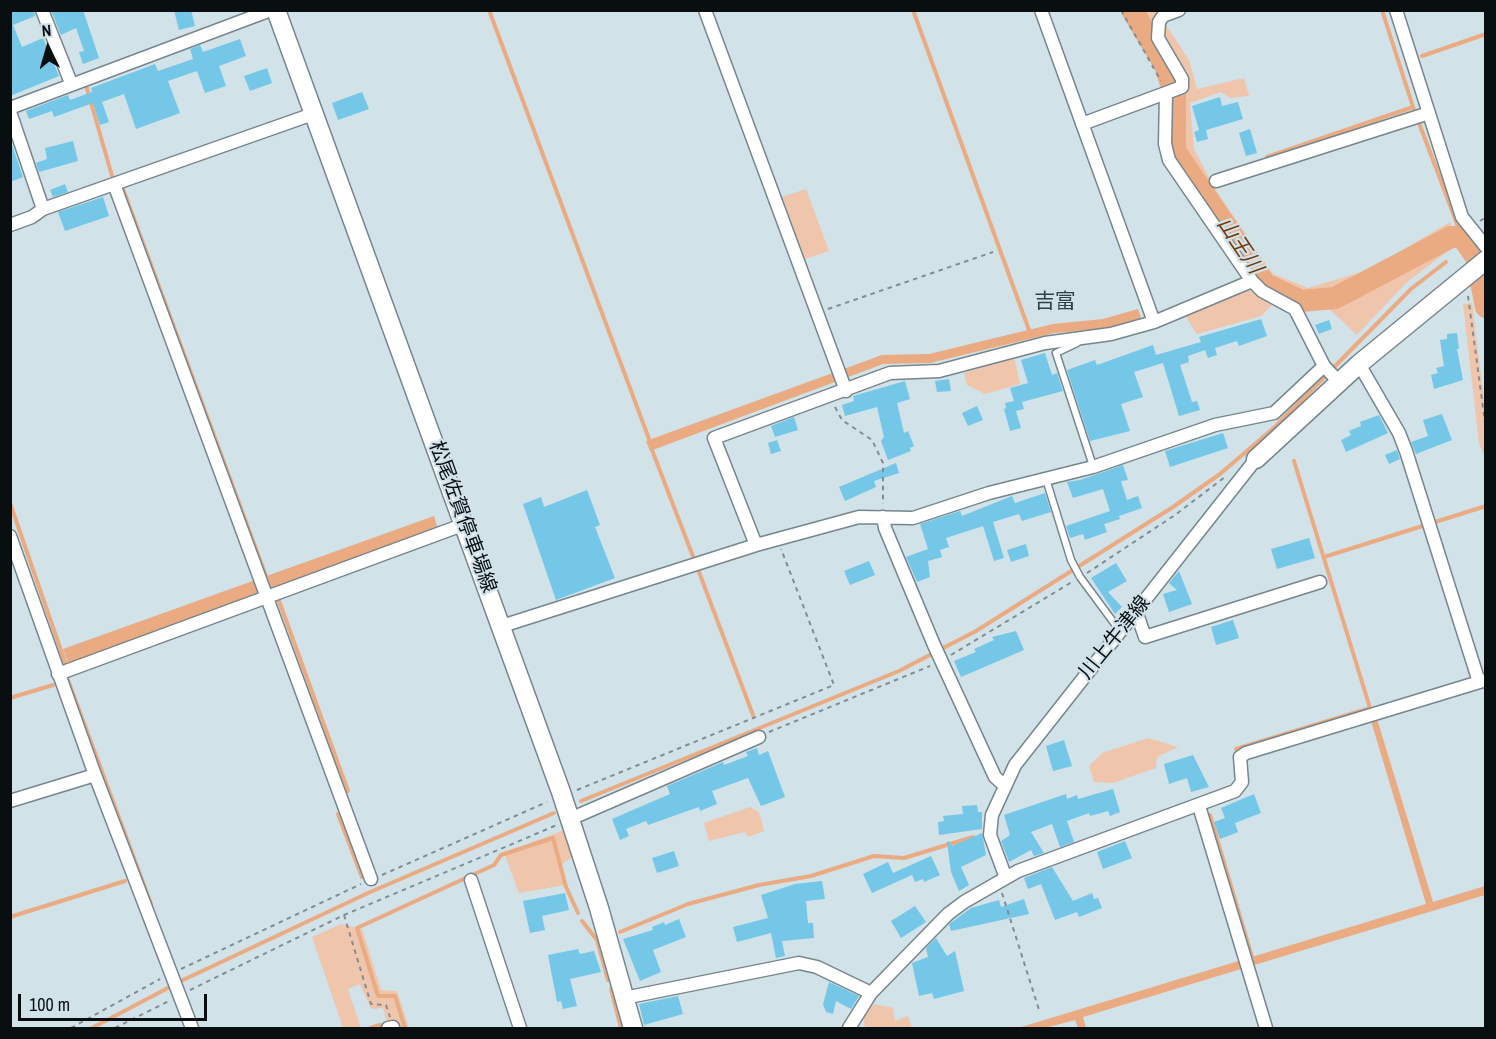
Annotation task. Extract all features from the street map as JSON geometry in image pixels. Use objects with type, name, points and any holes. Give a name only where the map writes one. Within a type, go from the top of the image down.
[{"type":"main road","name":"松尾佐賀停車場線","points":[[276,10],[561,792],[633,1029]]},
{"type":"main road","name":"川上牛津線","points":[[1256,459],[1359,364],[1485,260]]},
{"type":"street","points":[[42,10],[71,83]]},
{"type":"street","points":[[43,209],[10,110],[71,83],[271,10]]},
{"type":"street","points":[[705,10],[844,387]]},
{"type":"street","points":[[1041,10],[1154,322]]},
{"type":"street","points":[[1082,124],[1182,87],[1182,79],[1158,38],[1159,22],[1163,16],[1179,10]]},
{"type":"street","points":[[1396,10],[1462,217],[1485,246]]},
{"type":"street","points":[[1166,93],[1165,144],[1169,160],[1252,281],[1262,291],[1295,309],[1324,366],[1339,382]]},
{"type":"street","points":[[1216,181],[1429,113]]},
{"type":"street","points":[[10,225],[32,217],[43,209],[313,114]]},
{"type":"street","points":[[114,184],[257,576],[371,879]]},
{"type":"street","points":[[756,545],[714,438],[830,396],[844,387],[890,373],[939,370],[1045,343],[1111,334],[1154,322],[1252,281]]},
{"type":"street","points":[[849,1029],[871,993],[948,914],[1002,880],[1199,806],[1240,788],[1240,757],[1246,753],[1482,681],[1406,451],[1399,433],[1359,364]]},
{"type":"street","points":[[502,626],[777,539],[859,517],[913,518],[989,493],[1093,467],[1215,425],[1274,413],[1324,366]]},
{"type":"street","name":"川上牛津線","points":[[1002,880],[990,834],[992,815],[1004,784],[1015,765],[1256,459]]},
{"type":"street","points":[[883,517],[885,528],[934,645],[995,777],[1004,784]]},
{"type":"street","points":[[58,674],[465,524]]},
{"type":"street","points":[[10,536],[58,674],[169,974],[181,995],[192,1029]]},
{"type":"street","points":[[1136,611],[1145,637],[1320,582]]},
{"type":"street","points":[[570,819],[759,737]]},
{"type":"street","points":[[10,801],[95,774]]},
{"type":"street","points":[[1199,806],[1266,1029]]},
{"type":"street","points":[[471,880],[520,1029]]},
{"type":"street","points":[[624,998],[799,963],[817,967],[871,993]]},
{"type":"lane","points":[[1089,337],[1056,353],[1093,467]]},
{"type":"lane","points":[[1046,479],[1071,560],[1080,577],[1120,631]]},
{"type":"path","points":[[1121,10],[1157,70],[1166,93]]},
{"type":"path","points":[[817,313],[993,252]]},
{"type":"path","points":[[1463,278],[1467,288],[1485,430]]},
{"type":"path","points":[[830,396],[842,420],[872,440],[883,463],[883,517]]},
{"type":"path","points":[[759,737],[942,660],[1080,577],[1175,514],[1230,473]]},
{"type":"path","points":[[71,1029],[169,974],[371,879],[540,807],[561,792],[580,789],[834,685],[777,539]]},
{"type":"path","points":[[115,1029],[344,915],[570,819]]},
{"type":"path","points":[[1002,880],[1040,1013]]},
{"type":"path","points":[[344,915],[371,1004],[386,1005],[390,1028]]},
{"type":"shaded area","points":[[1138,11],[1157,11],[1189,60],[1197,89],[1244,78],[1249,96],[1230,98],[1221,92],[1190,103],[1194,149],[1215,189],[1273,274],[1308,288],[1368,270],[1450,222],[1453,231],[1348,286],[1306,296],[1268,280],[1179,151],[1180,103],[1177,79]]},
{"type":"shaded area","points":[[806,189],[829,251],[802,260],[779,198]]},
{"type":"shaded area","points":[[1449,243],[1456,245],[1407,282],[1357,335],[1326,306],[1375,287]]},
{"type":"shaded area","points":[[1249,290],[1272,305],[1261,316],[1197,334],[1185,316]]},
{"type":"shaded area","points":[[1472,303],[1485,407],[1485,458],[1479,443],[1463,304]]},
{"type":"shaded area","points":[[1138,309],[1141,318],[1105,329],[1054,333],[930,363],[883,364],[650,451],[646,441],[882,355],[929,354],[1053,324],[1103,319]]},
{"type":"shaded area","points":[[1014,357],[1020,384],[985,394],[967,385],[964,373]]},
{"type":"shaded area","points":[[434,516],[438,529],[68,663],[63,649]]},
{"type":"shaded area","points":[[1377,719],[1433,902],[1485,886],[1485,895],[1083,1017],[1086,1028],[1078,1028],[1075,1020],[1045,1028],[1018,1028],[1426,904],[1371,721]]},
{"type":"shaded area","points":[[1148,738],[1178,747],[1157,757],[1156,768],[1113,783],[1094,782],[1089,766],[1102,753]]},
{"type":"shaded area","points":[[750,807],[759,812],[764,831],[748,837],[745,832],[709,841],[704,823]]},
{"type":"shaded area","points":[[564,830],[574,856],[562,864],[565,885],[519,893],[504,853]]},
{"type":"shaded area","points":[[341,924],[362,929],[381,990],[397,991],[409,1028],[389,1028],[383,1008],[371,1009],[360,984],[348,989],[361,1028],[343,1028],[312,937]]},
{"type":"shaded area","points":[[874,1004],[893,1008],[895,1021],[908,1016],[912,1028],[865,1028],[863,1017]]},
{"type":"building","points":[[10,10],[34,10],[35,16],[13,25],[22,47],[43,38],[59,76],[10,96]]},
{"type":"building","points":[[51,10],[83,10],[99,58],[83,64],[79,52],[84,51],[76,28],[61,35]]},
{"type":"building","points":[[174,10],[191,10],[195,26],[179,30]]},
{"type":"building","points":[[240,39],[246,56],[219,66],[226,86],[205,93],[197,71],[168,81],[180,113],[136,129],[124,94],[102,102],[109,122],[100,125],[93,103],[54,117],[52,111],[29,119],[26,111],[68,95],[70,100],[92,92],[91,88],[155,64],[158,71],[193,59],[190,49],[200,45],[203,52]]},
{"type":"building","points":[[267,68],[272,83],[250,91],[244,76]]},
{"type":"building","points":[[362,92],[369,109],[338,120],[332,103]]},
{"type":"building","points":[[1220,97],[1222,106],[1238,102],[1243,119],[1206,130],[1208,139],[1197,142],[1194,132],[1199,130],[1192,106]]},
{"type":"building","points":[[1250,129],[1257,153],[1246,156],[1239,133]]},
{"type":"building","points":[[10,139],[23,177],[10,182]]},
{"type":"building","points":[[73,141],[78,161],[39,172],[36,163],[47,159],[45,148]]},
{"type":"building","points":[[65,184],[68,192],[53,197],[50,190]]},
{"type":"building","points":[[103,197],[109,216],[65,231],[58,212]]},
{"type":"building","points":[[1261,319],[1267,336],[1239,346],[1237,341],[1215,348],[1217,355],[1208,358],[1205,350],[1188,356],[1189,362],[1180,365],[1192,402],[1197,401],[1200,410],[1179,416],[1163,363],[1134,372],[1143,397],[1121,404],[1130,431],[1090,441],[1067,370],[1095,360],[1097,365],[1153,345],[1156,355],[1201,342],[1199,337]]},
{"type":"building","points":[[1329,320],[1332,329],[1319,334],[1315,325]]},
{"type":"building","points":[[1457,333],[1459,349],[1457,349],[1463,380],[1434,389],[1431,375],[1438,373],[1436,368],[1444,366],[1440,340],[1447,339],[1447,334]]},
{"type":"building","points":[[1045,353],[1052,375],[1057,373],[1063,391],[1022,402],[1024,409],[1016,411],[1021,428],[1010,431],[1004,409],[1006,408],[1005,403],[1014,401],[1010,388],[1028,383],[1021,360]]},
{"type":"building","points":[[949,379],[951,391],[937,392],[935,381]]},
{"type":"building","points":[[905,381],[910,399],[897,403],[904,433],[908,431],[914,446],[910,448],[911,451],[888,460],[881,441],[884,437],[877,407],[845,416],[842,405],[854,401],[853,396]]},
{"type":"building","points":[[977,406],[983,420],[968,426],[962,413]]},
{"type":"building","points":[[1442,414],[1452,440],[1416,454],[1411,442],[1428,436],[1423,420]]},
{"type":"building","points":[[1379,415],[1388,433],[1346,452],[1341,440],[1351,435],[1349,431],[1361,426],[1360,422]]},
{"type":"building","points":[[794,417],[798,430],[775,437],[771,426]]},
{"type":"building","points":[[1223,433],[1228,448],[1170,467],[1165,451]]},
{"type":"building","points":[[777,440],[781,451],[771,454],[768,443]]},
{"type":"building","points":[[1397,450],[1400,459],[1389,464],[1385,455]]},
{"type":"building","points":[[896,463],[899,473],[874,481],[876,487],[845,501],[839,487]]},
{"type":"building","points":[[1123,465],[1128,480],[1121,481],[1127,500],[1138,496],[1142,508],[1104,524],[1107,532],[1085,540],[1083,534],[1070,538],[1066,526],[1110,511],[1103,489],[1073,498],[1067,482],[1080,480]]},
{"type":"building","points":[[587,490],[600,525],[595,527],[615,578],[556,600],[523,504],[541,497],[544,507]]},
{"type":"building","points":[[1045,493],[1051,512],[1022,521],[1019,514],[993,522],[1004,558],[994,561],[983,526],[946,538],[949,547],[940,550],[942,557],[928,561],[930,577],[917,582],[906,557],[928,549],[920,524],[960,511],[962,516],[1012,496],[1015,503]]},
{"type":"building","points":[[1309,538],[1315,558],[1277,569],[1271,549]]},
{"type":"building","points":[[1026,544],[1029,556],[1011,562],[1007,550]]},
{"type":"building","points":[[869,561],[875,575],[850,585],[844,571]]},
{"type":"building","points":[[1116,563],[1127,581],[1108,592],[1122,607],[1115,614],[1091,578]]},
{"type":"building","points":[[1179,571],[1192,604],[1169,612],[1163,594],[1177,590],[1169,583]]},
{"type":"building","points":[[1233,620],[1239,638],[1216,645],[1211,627]]},
{"type":"building","points":[[1016,631],[1024,650],[961,677],[954,661],[976,652],[974,649],[994,640],[992,637]]},
{"type":"building","points":[[1064,740],[1072,766],[1053,771],[1046,746]]},
{"type":"building","points":[[757,748],[759,755],[768,751],[785,797],[761,806],[748,778],[712,791],[717,804],[700,811],[699,807],[648,825],[646,821],[626,829],[629,836],[620,840],[612,819],[670,794],[667,786],[723,762],[724,765],[748,756],[746,752]]},
{"type":"building","points":[[1193,755],[1209,787],[1191,792],[1187,778],[1169,784],[1164,764]]},
{"type":"building","points":[[1113,789],[1120,812],[1110,816],[1108,811],[1090,816],[1089,813],[1067,821],[1074,842],[1060,847],[1052,824],[1031,832],[1044,853],[1034,856],[1031,850],[1009,862],[1001,841],[1010,835],[1004,815],[1066,794],[1067,799],[1077,795],[1078,799]]},
{"type":"building","points":[[1254,794],[1261,813],[1235,823],[1238,832],[1220,839],[1214,822],[1225,818],[1221,808]]},
{"type":"building","points":[[977,805],[978,812],[982,812],[982,829],[939,835],[938,822],[944,821],[943,816],[963,814],[962,806]]},
{"type":"building","points":[[982,833],[986,855],[961,867],[969,885],[959,891],[951,872],[947,842],[949,841],[952,846]]},
{"type":"building","points":[[1125,841],[1132,858],[1103,869],[1097,852]]},
{"type":"building","points":[[674,851],[679,866],[657,873],[652,858]]},
{"type":"building","points":[[931,856],[940,875],[924,882],[923,879],[915,882],[912,875],[872,893],[863,874],[888,862],[893,873]]},
{"type":"building","points":[[1052,867],[1073,901],[1092,893],[1094,899],[1098,898],[1102,908],[1079,917],[1077,912],[1055,920],[1041,884],[1028,889],[1024,878]]},
{"type":"building","points":[[822,881],[825,899],[806,901],[808,923],[813,923],[814,938],[782,941],[785,956],[776,958],[771,933],[737,942],[733,927],[768,918],[761,895],[795,884]]},
{"type":"building","points":[[565,893],[569,910],[542,916],[545,930],[530,933],[523,901]]},
{"type":"building","points":[[1024,899],[1029,914],[951,931],[949,924],[971,908],[999,900],[1001,907]]},
{"type":"building","points":[[915,906],[926,922],[901,938],[891,921]]},
{"type":"building","points":[[679,919],[686,937],[653,950],[661,972],[640,981],[623,939],[653,930],[652,927],[664,922],[665,925]]},
{"type":"building","points":[[936,938],[947,956],[955,951],[964,991],[934,999],[932,993],[919,996],[912,963],[928,957],[926,948]]},
{"type":"building","points":[[578,949],[580,954],[594,951],[601,972],[570,979],[577,1006],[563,1009],[561,1001],[557,1002],[548,955]]},
{"type":"building","points":[[829,982],[859,996],[851,1009],[836,1001],[833,1014],[826,1012],[823,1004]]},
{"type":"building","points":[[678,996],[683,1014],[644,1025],[639,1004]]},
{"type":"waterway","points":[[489,10],[649,439]]},
{"type":"waterway","points":[[913,10],[1029,330]]},
{"type":"waterway","name":"山王川","points":[[1132,10],[1165,65],[1175,97],[1175,151],[1265,284],[1301,301],[1335,298],[1451,237],[1462,237],[1476,257],[1486,307]]},
{"type":"waterway","points":[[1382,10],[1413,107],[1462,237]]},
{"type":"waterway","points":[[1422,56],[1486,34]]},
{"type":"waterway","points":[[86,85],[112,176]]},
{"type":"waterway","points":[[1267,157],[1413,107]]},
{"type":"waterway","points":[[123,189],[266,576]]},
{"type":"waterway","points":[[581,801],[899,671],[976,631],[1173,507],[1220,474],[1276,426],[1411,289],[1446,262]]},
{"type":"waterway","points":[[652,450],[694,559]]},
{"type":"waterway","points":[[1236,749],[1370,708],[1294,461]]},
{"type":"waterway","points":[[10,503],[66,665]]},
{"type":"waterway","points":[[1324,557],[1486,506]]},
{"type":"waterway","points":[[699,572],[753,715]]},
{"type":"waterway","points":[[279,601],[348,791]]},
{"type":"waterway","points":[[68,680],[151,904]]},
{"type":"waterway","points":[[10,698],[53,685]]},
{"type":"waterway","points":[[92,1028],[183,980],[368,893],[554,813]]},
{"type":"waterway","points":[[338,814],[362,877]]},
{"type":"waterway","points":[[1210,815],[1252,957]]},
{"type":"waterway","points":[[620,932],[688,904],[759,885],[811,876],[874,856],[904,858],[973,837]]},
{"type":"waterway","points":[[405,1028],[395,996],[378,996],[357,928],[494,865],[501,855],[553,838],[566,887],[578,913]]},
{"type":"waterway","points":[[10,917],[125,881]]},
{"type":"waterway","points":[[582,921],[597,940],[608,980]]},
{"type":"waterway","points":[[611,989],[621,1028]]},
{"type":"waterway","points":[[370,1028],[380,1025]]},
{"type":"district","name":"吉富","points":[[1055,302]]}]
